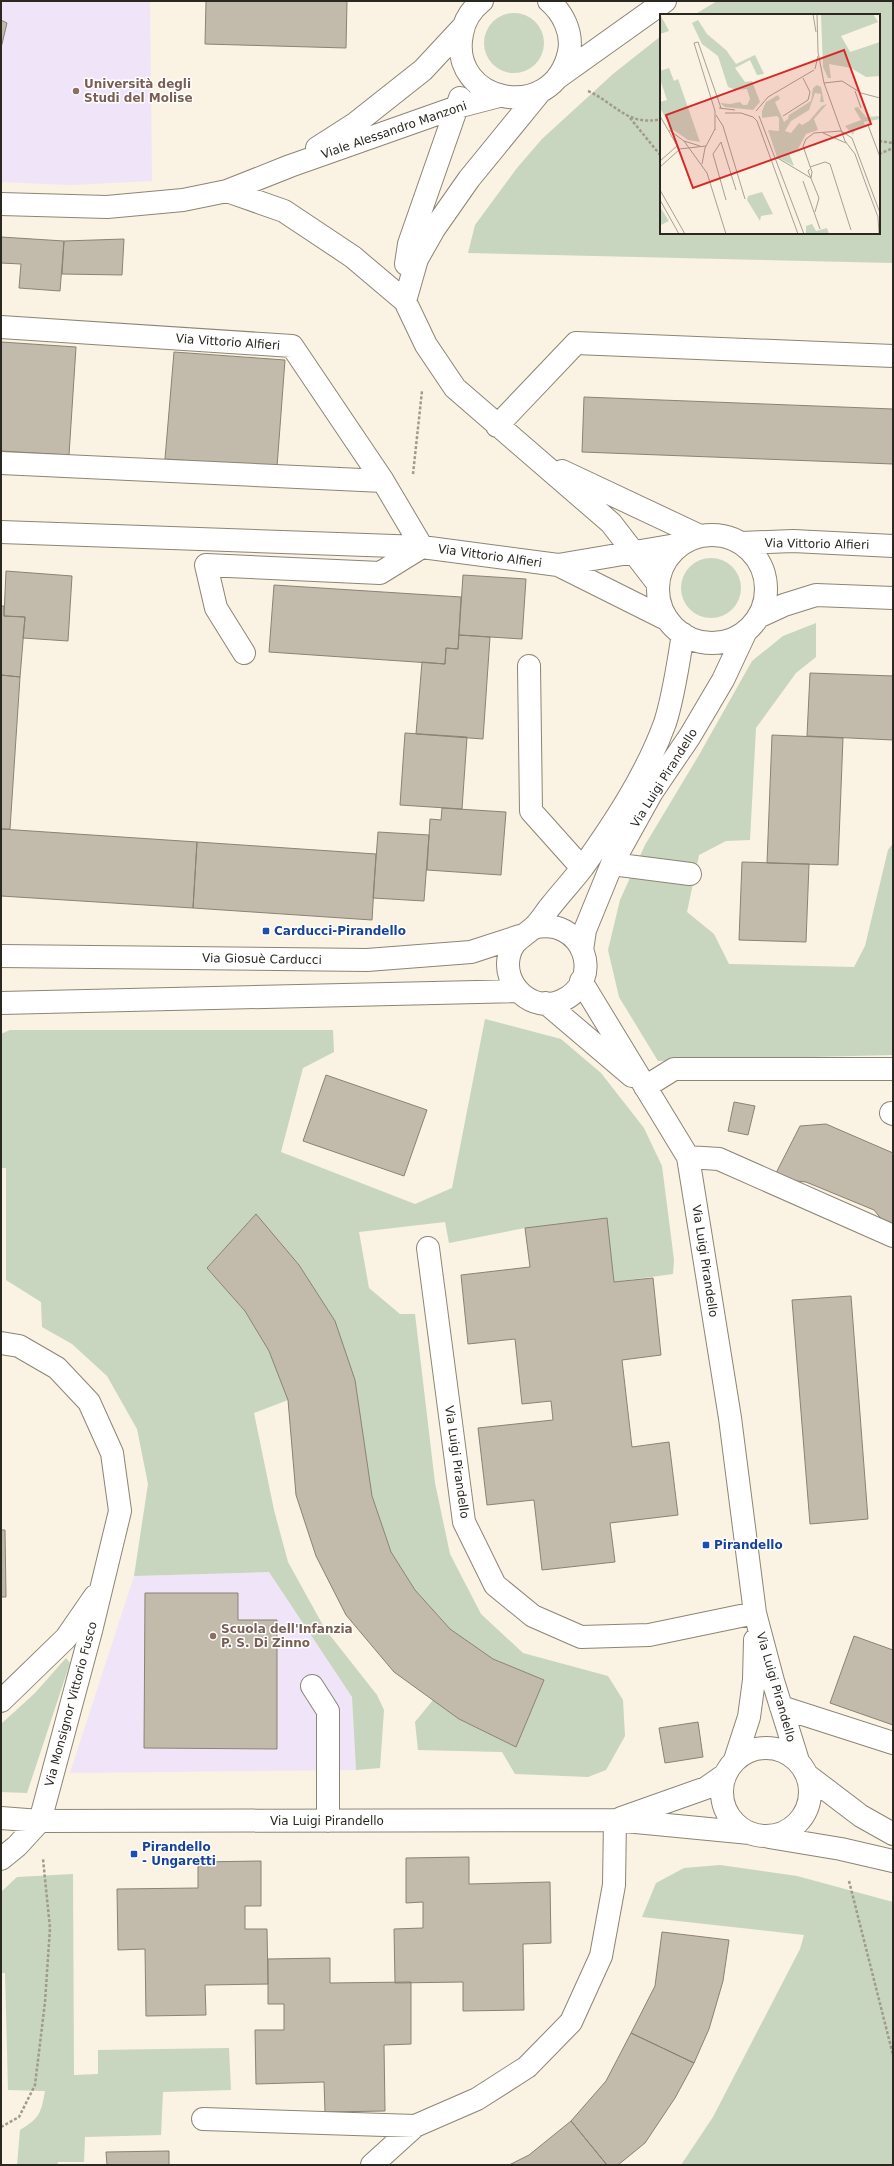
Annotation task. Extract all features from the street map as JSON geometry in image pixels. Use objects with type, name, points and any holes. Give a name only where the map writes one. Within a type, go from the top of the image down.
[{"type":"street","points":[[405,300],[417,259],[434,229],[470,179],[548,86],[567,60],[570,39],[564,19],[549,1]]},
{"type":"street","points":[[470,11],[460,49],[467,69],[480,86],[499,96],[519,98],[548,86],[665,1]]},
{"type":"street","name":"Viale Alessandro Manzoni","points":[[290,166],[356,123],[423,70],[470,11]]},
{"type":"street","points":[[405,300],[406,268],[409,244],[457,107],[467,69]]},
{"type":"street","name":"Viale Alessandro Manzoni","points":[[1,204],[107,207],[183,200],[227,191],[290,166],[457,107],[499,96]]},
{"type":"street","points":[[227,191],[284,211],[353,257],[405,300],[426,345],[455,388],[497,426],[612,523],[658,584]]},
{"type":"street","name":"Via Vittorio Alfieri","points":[[1,327],[292,346],[383,481],[422,546]]},
{"type":"street","points":[[497,426],[576,343],[893,356]]},
{"type":"street","points":[[539,460],[691,540]]},
{"type":"street","points":[[1,463],[383,481]]},
{"type":"street","name":"Via Vittorio Alfieri","points":[[1,532],[422,546],[558,565],[691,540]]},
{"type":"street","points":[[752,624],[765,598],[765,577],[756,558],[741,543],[721,535],[691,540],[665,561],[658,584],[660,603],[676,627],[693,640],[715,643],[726,641],[784,605],[816,595],[893,598]]},
{"type":"street","name":"Via Vittorio Alfieri","points":[[741,543],[793,541],[893,546]]},
{"type":"street","name":"Via Vittorio Alfieri","points":[[244,653],[216,608],[206,565],[380,572],[422,546]]},
{"type":"street","name":"Via Vittorio Alfieri","points":[[558,565],[676,627]]},
{"type":"street","name":"Via Luigi Pirandello","points":[[582,950],[585,930],[612,864],[652,792],[690,736],[724,680],[752,624]]},
{"type":"street","name":"Via Luigi Pirandello","points":[[527,932],[582,868],[622,811],[647,766],[665,722],[676,627]]},
{"type":"street","points":[[529,666],[531,812],[582,868]]},
{"type":"street","points":[[612,864],[690,874]]},
{"type":"street","points":[[547,926],[562,929],[574,938],[582,950],[585,966],[582,981],[567,997],[553,1003],[546,1004],[531,1000],[518,991],[510,978],[508,963],[511,948],[527,932],[547,926]]},
{"type":"street","name":"Via Giosuè Carducci","points":[[1,956],[367,960],[471,952],[527,932]]},
{"type":"street","name":"Via Luigi Pirandello","points":[[582,981],[688,1157],[728,1411],[755,1613],[781,1707],[803,1768]]},
{"type":"street","points":[[1,1003],[518,991]]},
{"type":"street","points":[[1,1013],[31,1002]]},
{"type":"street","name":"Via Luigi Pirandello","points":[[546,1004],[645,1087]]},
{"type":"street","points":[[645,1087],[674,1069],[893,1068]]},
{"type":"street","points":[[688,1157],[720,1159],[893,1236]]},
{"type":"street","name":"Via Luigi Pirandello","points":[[428,1248],[464,1522],[495,1585],[533,1616],[581,1637],[649,1635],[755,1613]]},
{"type":"street","name":"Via Monsignor Vittorio Fusco","points":[[1,1343],[19,1346],[57,1368],[89,1402],[112,1453],[120,1511],[91,1631],[40,1821]]},
{"type":"street","name":"Via Monsignor Vittorio Fusco","points":[[1,1701],[66,1638],[101,1587]]},
{"type":"street","name":"Via Luigi Pirandello","points":[[615,1820],[706,1788],[731,1767],[749,1717],[754,1680],[755,1613]]},
{"type":"street","points":[[312,1686],[328,1711],[328,1821]]},
{"type":"street","points":[[781,1707],[893,1743]]},
{"type":"street","points":[[803,1768],[811,1792],[803,1817],[783,1833],[758,1835],[736,1824],[725,1809],[722,1792],[731,1767],[750,1751],[767,1748],[784,1751],[861,1816],[893,1834]]},
{"type":"street","name":"Via Luigi Pirandello","points":[[1,1818],[40,1821],[615,1820],[758,1835],[841,1849],[893,1861]]},
{"type":"street","points":[[372,2165],[414,2126],[477,2099],[527,2067],[571,2022],[601,1956],[614,1885],[615,1820]]},
{"type":"street","points":[[1,1859],[18,1846],[40,1821]]},
{"type":"street","points":[[203,2119],[414,2126]]},
{"type":"path","points":[[548,86],[592,93],[629,117],[660,155]]},
{"type":"path","points":[[629,117],[648,122],[660,119]]},
{"type":"path","points":[[880,142],[893,143]]},
{"type":"path","points":[[880,154],[893,148]]},
{"type":"path","points":[[401,512],[412,490],[426,345]]},
{"type":"path","points":[[1,2127],[19,2118],[36,2086],[45,2002],[50,1928],[40,1821]]},
{"type":"path","points":[[841,1849],[893,2055]]},
{"type":"shaded area","name":"Università degli Studi del Molise","points":[[1,1],[150,1],[152,181],[70,185],[1,182]]},
{"type":"shaded area","name":"Scuola dell'Infanzia P. S. Di Zinno","points":[[269,1572],[352,1697],[356,1770],[70,1773],[134,1576]]},
{"type":"green space","points":[[717,1],[893,1],[893,263],[468,253],[475,225],[517,168],[542,139],[613,74],[660,37],[660,234],[880,234],[880,14],[696,14]]},
{"type":"green space","points":[[508,13],[520,13],[536,21],[542,31],[544,43],[542,55],[536,65],[520,73],[508,73],[492,65],[484,49],[484,37],[492,21]]},
{"type":"green space","points":[[711,558],[727,563],[732,567],[736,572],[741,588],[736,604],[732,609],[727,613],[711,618],[695,613],[690,609],[686,604],[681,588],[686,572],[690,567],[695,563]]},
{"type":"green space","points":[[816,623],[816,657],[796,673],[756,728],[750,840],[726,841],[699,855],[687,912],[714,934],[729,964],[854,967],[865,946],[888,850],[893,843],[893,1055],[658,1061],[619,997],[608,950],[620,900],[645,845],[699,755],[752,661],[783,636]]},
{"type":"green space","points":[[485,1019],[561,1039],[601,1073],[644,1128],[662,1166],[674,1260],[673,1274],[614,1282],[607,1218],[525,1228],[449,1243],[445,1222],[359,1232],[369,1288],[400,1314],[415,1314],[435,1483],[450,1554],[481,1614],[523,1653],[608,1676],[623,1700],[625,1736],[606,1770],[588,1777],[515,1774],[502,1752],[418,1750],[415,1722],[433,1700],[459,1719],[516,1747],[544,1680],[493,1659],[450,1629],[415,1590],[391,1552],[372,1496],[355,1380],[335,1321],[299,1265],[256,1215],[207,1268],[245,1311],[269,1351],[288,1400],[254,1413],[274,1510],[288,1562],[325,1629],[377,1695],[384,1710],[380,1768],[356,1770],[352,1697],[269,1572],[134,1576],[148,1484],[137,1429],[107,1376],[72,1344],[42,1327],[41,1302],[6,1280],[6,1168],[1,1168],[1,1034],[10,1030],[333,1030],[334,1052],[303,1068],[281,1152],[415,1204],[452,1188]]},
{"type":"green space","points":[[66,1658],[70,1663],[27,1793],[1,1792],[1,1724],[35,1693]]},
{"type":"green space","points":[[720,1865],[797,1876],[893,1902],[893,2165],[681,2165],[713,2117],[800,1949],[804,1935],[642,1917],[656,1883],[684,1868]]},
{"type":"green space","points":[[73,1874],[74,2075],[98,2074],[98,2050],[229,2048],[231,2090],[163,2092],[161,2135],[85,2137],[84,2162],[58,2162],[57,2165],[17,2165],[20,2130],[36,2118],[41,2110],[45,2091],[8,2090],[5,1973],[1,1973],[1,1892],[17,1877]]},
{"type":"building","points":[[206,1],[347,1],[346,48],[205,44]]},
{"type":"building","points":[[1,20],[7,23],[1,48]]},
{"type":"building","points":[[1,237],[64,241],[60,291],[19,288],[21,264],[1,263]]},
{"type":"building","points":[[124,239],[122,275],[62,274],[64,241]]},
{"type":"building","points":[[1,342],[76,347],[69,455],[1,451]]},
{"type":"building","points":[[174,352],[285,360],[277,467],[165,459]]},
{"type":"building","points":[[584,397],[893,409],[893,464],[582,452]]},
{"type":"building","points":[[6,571],[72,576],[68,641],[23,638],[25,617],[4,616]]},
{"type":"building","points":[[463,575],[526,579],[522,639],[459,635]]},
{"type":"building","points":[[274,585],[461,597],[458,649],[446,648],[445,664],[269,652]]},
{"type":"building","points":[[1,606],[4,606],[4,616],[25,617],[20,677],[1,675]]},
{"type":"building","points":[[459,635],[490,637],[483,739],[416,734],[422,662],[445,664],[446,648],[458,649]]},
{"type":"building","points":[[810,673],[893,676],[893,740],[807,736]]},
{"type":"building","points":[[1,675],[20,677],[10,829],[1,829]]},
{"type":"building","points":[[405,733],[467,737],[462,809],[400,805]]},
{"type":"building","points":[[772,735],[843,738],[838,865],[767,863]]},
{"type":"building","points":[[442,808],[506,812],[501,875],[427,870],[430,819],[441,820]]},
{"type":"building","points":[[1,829],[197,842],[193,908],[1,896]]},
{"type":"building","points":[[378,832],[429,835],[424,901],[373,898]]},
{"type":"building","points":[[197,842],[376,854],[372,920],[193,908]]},
{"type":"building","points":[[742,862],[809,864],[806,942],[739,940]]},
{"type":"building","points":[[326,1075],[427,1110],[404,1176],[303,1141]]},
{"type":"building","points":[[734,1102],[755,1106],[748,1135],[728,1131]]},
{"type":"building","points":[[826,1124],[893,1153],[893,1223],[883,1221],[874,1210],[806,1182],[796,1181],[776,1173],[800,1126]]},
{"type":"building","points":[[256,1214],[299,1265],[335,1321],[355,1380],[372,1496],[391,1552],[415,1590],[450,1629],[493,1659],[544,1680],[516,1747],[459,1719],[394,1672],[346,1615],[316,1556],[296,1495],[288,1400],[269,1351],[245,1311],[207,1268]]},
{"type":"building","points":[[607,1218],[614,1282],[653,1278],[661,1355],[622,1360],[632,1447],[669,1442],[678,1515],[610,1523],[615,1562],[542,1570],[534,1500],[487,1505],[478,1428],[553,1420],[551,1401],[522,1404],[515,1339],[468,1344],[461,1275],[530,1267],[525,1228]]},
{"type":"building","points":[[851,1296],[868,1519],[810,1524],[792,1300]]},
{"type":"building","points":[[1,1530],[5,1530],[6,1597],[1,1597]]},
{"type":"building","points":[[145,1593],[238,1593],[238,1620],[277,1620],[277,1749],[144,1748]]},
{"type":"building","points":[[854,1636],[893,1650],[893,1725],[830,1703]]},
{"type":"building","points":[[698,1722],[703,1757],[665,1763],[659,1728]]},
{"type":"building","points":[[469,1857],[469,1884],[550,1882],[551,1943],[523,1944],[524,2010],[463,2011],[463,1982],[395,1983],[394,1929],[423,1928],[423,1902],[406,1903],[406,1858]]},
{"type":"building","points":[[261,1861],[261,1906],[245,1906],[245,1929],[267,1929],[268,1984],[205,1985],[206,2015],[146,2016],[145,1949],[118,1950],[117,1889],[198,1888],[198,1862]]},
{"type":"building","points":[[662,1932],[729,1940],[723,1981],[709,2029],[694,2063],[631,2033],[655,1986]]},
{"type":"building","points":[[330,1958],[330,1983],[411,1982],[411,2044],[384,2045],[385,2111],[325,2112],[324,2082],[256,2084],[255,2030],[284,2030],[284,2004],[268,2004],[268,1959]]},
{"type":"building","points":[[631,2033],[694,2063],[675,2098],[645,2143],[618,2165],[607,2165],[571,2121],[606,2081]]},
{"type":"building","points":[[571,2121],[607,2165],[509,2165],[529,2155]]},
{"type":"building","points":[[169,2151],[169,2165],[107,2165],[106,2152]]},
{"type":"place","name":"Università degli Studi del Molise","points":[[76,91]]},
{"type":"place","name":"Carducci-Pirandello","points":[[266,931]]},
{"type":"place","name":"Pirandello","points":[[706,1545]]},
{"type":"place","name":"Scuola dell'Infanzia P. S. Di Zinno","points":[[213,1636]]},
{"type":"place","name":"Pirandello - Ungaretti","points":[[134,1854]]}]
